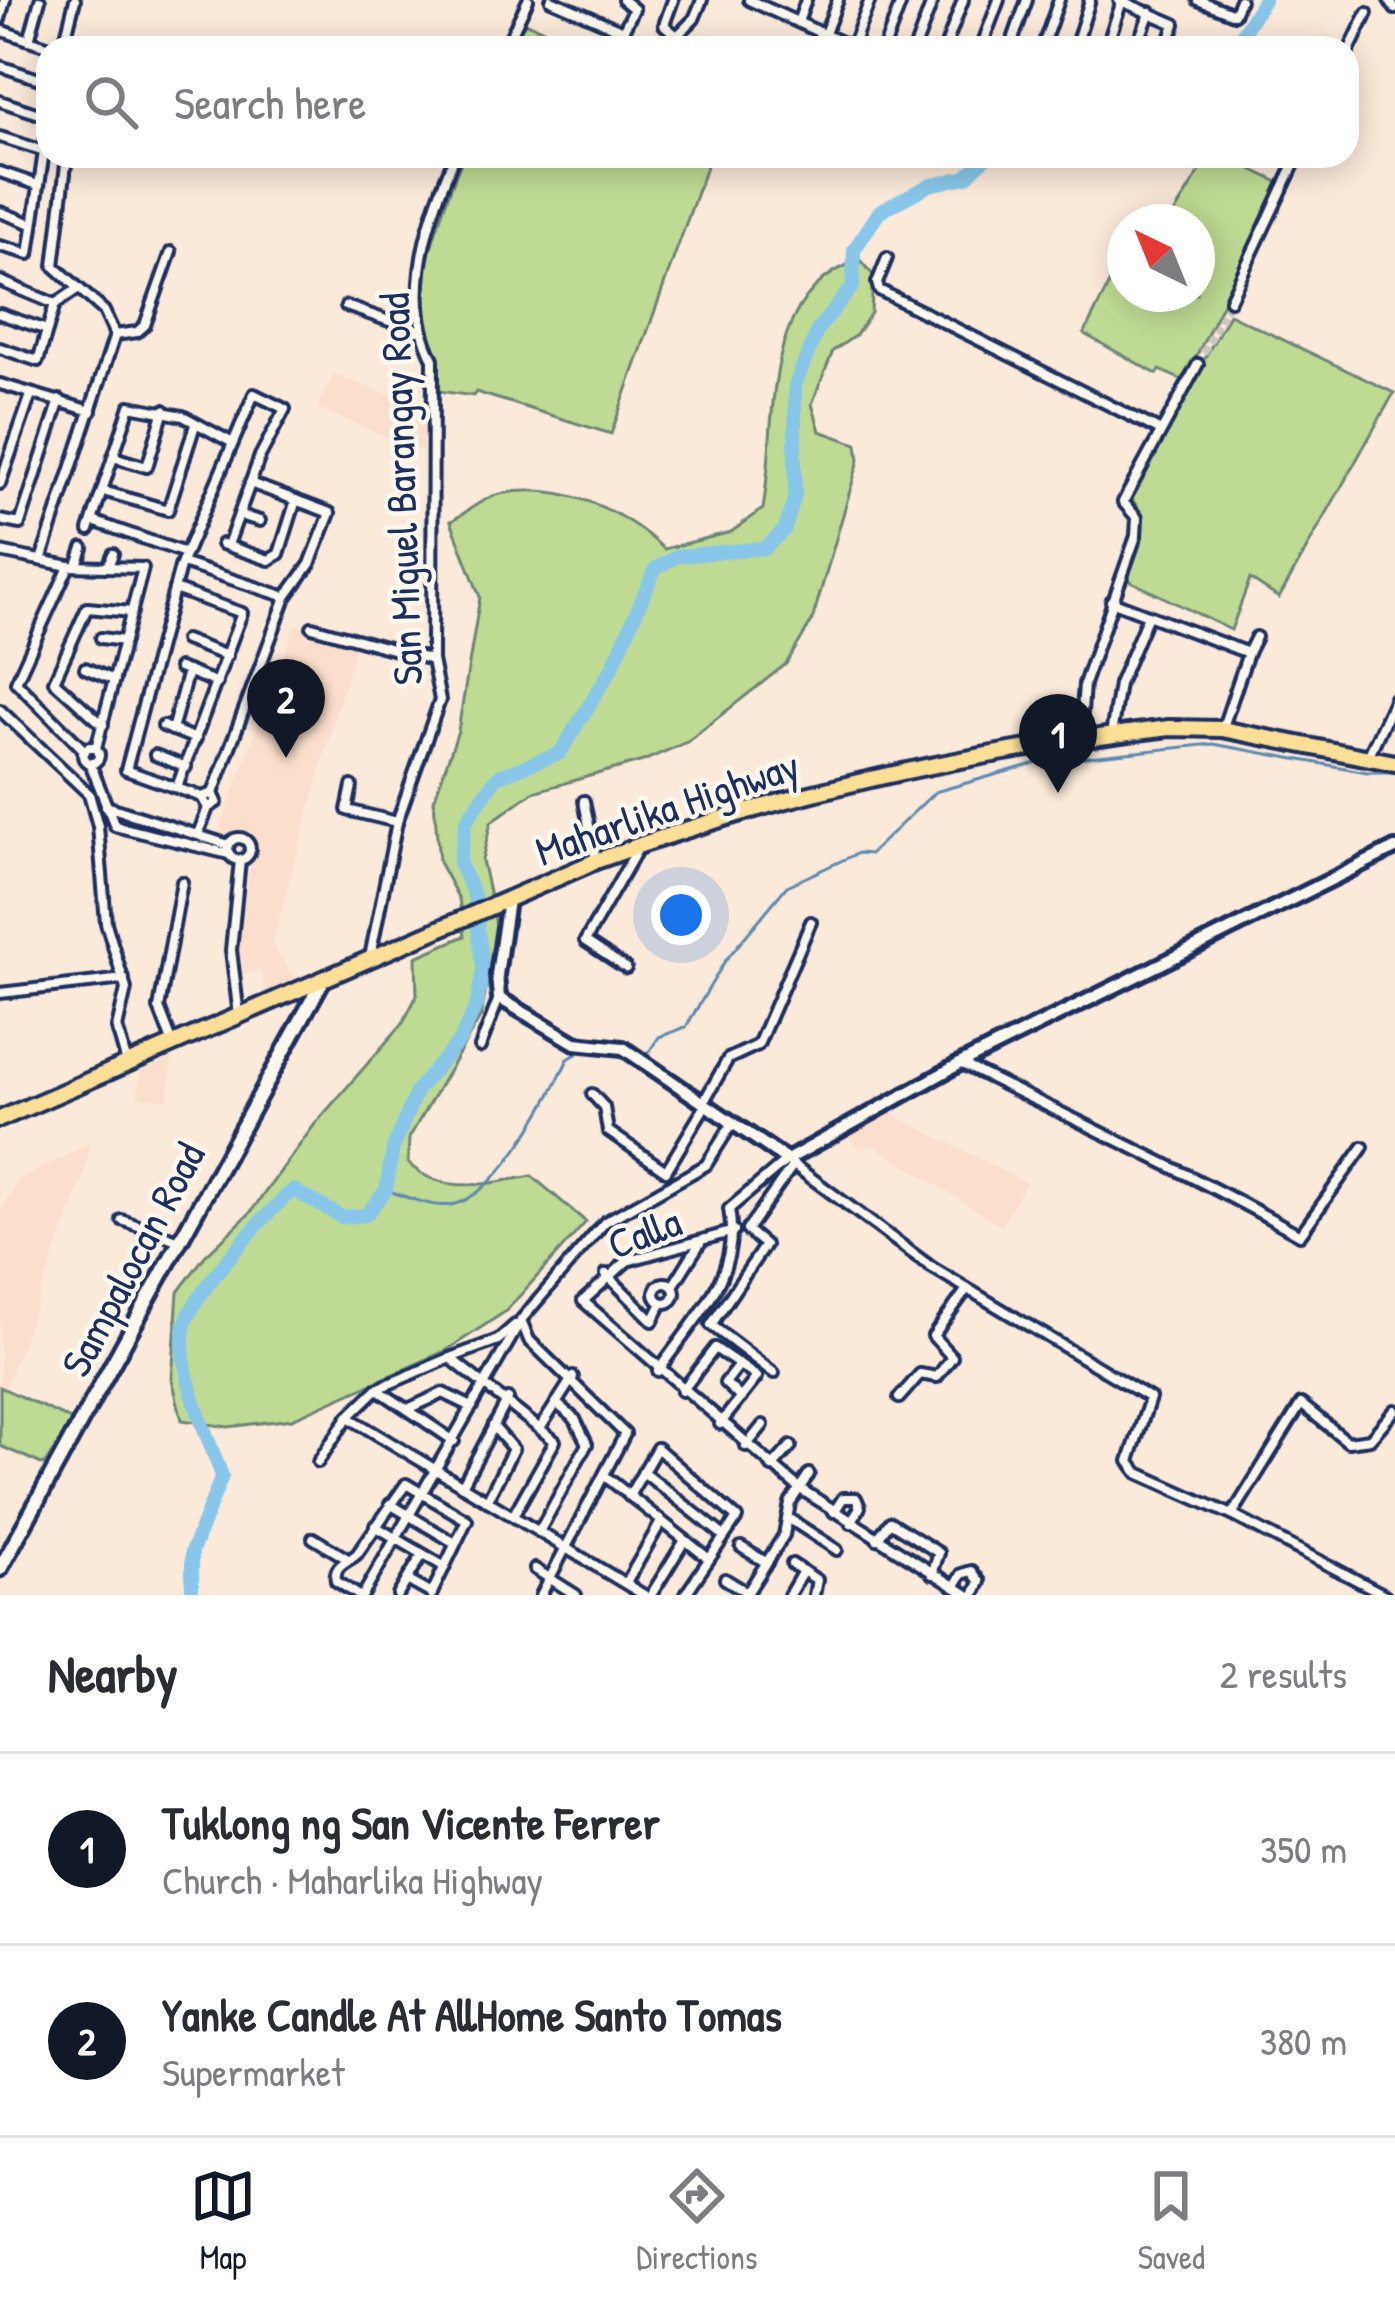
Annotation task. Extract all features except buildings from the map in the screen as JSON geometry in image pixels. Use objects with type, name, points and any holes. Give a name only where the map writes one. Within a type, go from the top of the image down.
[{"type":"highway","name":"Maharlika Highway","points":[[0,1120],[596,861],[818,789],[1111,735],[1222,729],[1395,763]]},
{"type":"main road","name":"Sampalocan Road","points":[[0,1569],[323,980]]},
{"type":"street","points":[[0,19],[5,0]]},
{"type":"street","points":[[29,40],[40,0]]},
{"type":"street","points":[[67,36],[75,0]]},
{"type":"street","points":[[511,36],[528,0]]},
{"type":"street","points":[[551,0],[623,31],[630,27],[634,8],[622,0]]},
{"type":"street","points":[[673,0],[664,26],[677,36],[694,19],[702,0]]},
{"type":"street","points":[[749,0],[771,5],[824,36],[838,0]]},
{"type":"street","points":[[798,22],[806,0]]},
{"type":"street","points":[[857,36],[870,0]]},
{"type":"street","points":[[888,36],[902,0]]},
{"type":"street","points":[[920,36],[933,0]]},
{"type":"street","points":[[950,36],[963,0]]},
{"type":"street","points":[[986,36],[999,0]]},
{"type":"street","points":[[1014,36],[1027,0]]},
{"type":"street","points":[[1046,36],[1058,0]]},
{"type":"street","points":[[1079,36],[1090,0]]},
{"type":"street","points":[[1198,0],[1234,14],[1240,0]]},
{"type":"street","points":[[1389,0],[1395,9]]},
{"type":"street","points":[[1110,36],[1120,1],[1175,24],[1171,36]]},
{"type":"street","points":[[1141,36],[1150,12]]},
{"type":"street","points":[[1357,36],[1367,14]]},
{"type":"street","points":[[0,31],[36,42]]},
{"type":"street","points":[[0,66],[36,78]]},
{"type":"street","points":[[0,101],[36,115]]},
{"type":"street","points":[[0,137],[36,148]]},
{"type":"street","points":[[0,246],[29,254],[42,168]]},
{"type":"street","points":[[41,560],[115,335],[104,311],[55,266],[63,168]]},
{"type":"street","name":"San Miguel Barangay Road","points":[[370,958],[397,822],[440,700],[432,660],[433,359],[418,331],[414,302],[438,196],[450,168]]},
{"type":"street","points":[[1230,300],[1292,168]]},
{"type":"street","points":[[0,172],[38,185]]},
{"type":"street","points":[[0,212],[33,224]]},
{"type":"street","points":[[115,335],[137,332],[145,325],[171,252]]},
{"type":"street","points":[[887,258],[877,283],[879,290],[1159,430]]},
{"type":"street","points":[[0,280],[55,304]]},
{"type":"street","points":[[0,348],[38,361],[55,304],[76,290]]},
{"type":"street","points":[[346,306],[418,331]]},
{"type":"street","points":[[0,314],[47,330]]},
{"type":"street","points":[[1081,741],[1084,684],[1136,536],[1137,518],[1123,502],[1198,364]]},
{"type":"street","points":[[0,384],[91,411]]},
{"type":"street","points":[[0,484],[31,394]]},
{"type":"street","points":[[208,808],[202,797],[126,770],[184,558],[254,394],[285,409],[225,544],[269,560],[279,554],[296,500]]},
{"type":"street","points":[[0,520],[20,524],[61,400]]},
{"type":"street","points":[[231,442],[164,410],[130,406],[91,525],[286,597]]},
{"type":"street","points":[[113,457],[146,467],[164,410]]},
{"type":"street","points":[[103,491],[168,510],[195,425]]},
{"type":"street","points":[[197,838],[208,808],[217,802],[213,793],[286,597],[310,564],[330,513],[250,483]]},
{"type":"street","points":[[239,515],[260,521]]},
{"type":"street","points":[[83,548],[16,682],[85,751],[104,806],[124,832],[197,838]]},
{"type":"street","points":[[0,552],[73,566],[143,568],[96,748],[98,760],[90,763]]},
{"type":"street","points":[[108,566],[112,554]]},
{"type":"street","points":[[174,589],[242,613],[177,787]]},
{"type":"street","points":[[1111,601],[1248,652]]},
{"type":"street","points":[[103,725],[54,681],[87,608],[132,612]]},
{"type":"street","points":[[1111,735],[1119,684],[1147,618]]},
{"type":"street","points":[[312,627],[432,660]]},
{"type":"street","points":[[1222,729],[1256,637]]},
{"type":"street","points":[[101,638],[124,641]]},
{"type":"street","points":[[185,640],[227,656]]},
{"type":"street","points":[[86,668],[114,680]]},
{"type":"street","points":[[196,739],[168,728],[183,669],[217,683]]},
{"type":"street","points":[[1368,758],[1395,698]]},
{"type":"street","points":[[0,710],[89,794],[98,826],[106,922],[124,979],[117,1028],[128,1065]]},
{"type":"street","points":[[85,751],[96,748]]},
{"type":"street","points":[[155,755],[186,766]]},
{"type":"street","points":[[352,786],[347,809],[397,822]]},
{"type":"street","points":[[202,797],[213,793]]},
{"type":"street","points":[[584,801],[596,861]]},
{"type":"street","points":[[104,806],[229,849],[240,860]]},
{"type":"street","points":[[229,849],[238,838],[248,843],[249,854],[240,860]]},
{"type":"street","points":[[626,968],[585,941],[639,845]]},
{"type":"street","points":[[954,1587],[962,1574],[972,1571],[980,1582],[971,1595],[954,1587],[932,1574],[851,1523],[772,1467],[658,1370],[704,1309],[734,1252],[730,1209],[790,1162],[961,1063],[1395,848]]},
{"type":"street","points":[[239,1017],[231,950],[240,860]]},
{"type":"street","points":[[173,1045],[159,1008],[182,882]]},
{"type":"street","points":[[480,1047],[499,998],[496,974],[504,901]]},
{"type":"street","points":[[592,1094],[604,1107],[608,1132],[666,1171],[728,1059],[758,1045],[811,922]]},
{"type":"street","points":[[0,993],[124,979]]},
{"type":"street","points":[[499,998],[575,1043],[623,1048],[790,1162],[884,1235],[1150,1398],[1129,1461],[1138,1473],[1232,1515],[1385,1595]]},
{"type":"street","points":[[961,1063],[1146,1156],[1181,1167],[1300,1235],[1363,1147]]},
{"type":"street","points":[[318,1462],[348,1418],[376,1389],[498,1340],[521,1320],[604,1222],[706,1166],[732,1124]]},
{"type":"street","points":[[773,1373],[710,1325],[765,1245],[747,1230],[790,1162]]},
{"type":"street","points":[[122,1220],[177,1240]]},
{"type":"street","name":"Calla","points":[[658,1370],[583,1301],[606,1274],[627,1261],[734,1232]]},
{"type":"street","points":[[606,1274],[653,1322],[662,1303],[674,1299],[673,1286],[700,1242]]},
{"type":"street","points":[[662,1303],[656,1289],[673,1286]]},
{"type":"street","points":[[899,1398],[920,1374],[937,1377],[950,1362],[952,1357],[933,1336],[967,1289]]},
{"type":"street","points":[[521,1320],[529,1340],[625,1430],[541,1595]]},
{"type":"street","points":[[407,1580],[431,1594],[466,1520],[423,1492],[406,1484],[357,1554],[346,1558],[334,1577],[361,1595],[395,1540],[423,1492],[454,1441],[521,1320]]},
{"type":"street","points":[[682,1391],[712,1348],[757,1378],[720,1424]]},
{"type":"street","points":[[450,1358],[486,1381],[555,1441],[513,1516]]},
{"type":"street","points":[[739,1365],[725,1383],[741,1398]]},
{"type":"street","points":[[541,1427],[573,1377]]},
{"type":"street","points":[[376,1389],[454,1441]]},
{"type":"street","points":[[406,1409],[443,1393],[472,1407]]},
{"type":"street","points":[[462,1486],[508,1399]]},
{"type":"street","points":[[538,1532],[586,1444],[575,1419],[556,1403]]},
{"type":"street","points":[[1232,1515],[1301,1404],[1348,1442],[1370,1439],[1395,1410]]},
{"type":"street","points":[[348,1418],[647,1595],[685,1540]]},
{"type":"street","points":[[746,1446],[763,1425]]},
{"type":"street","points":[[487,1502],[513,1448],[493,1426]]},
{"type":"street","points":[[772,1467],[791,1445]]},
{"type":"street","points":[[628,1496],[657,1448],[737,1518],[685,1595]]},
{"type":"street","points":[[643,1472],[724,1536]]},
{"type":"street","points":[[725,1579],[747,1594],[809,1474]]},
{"type":"street","points":[[605,1476],[709,1558]]},
{"type":"street","points":[[834,1511],[843,1498],[856,1498],[860,1507],[851,1523]]},
{"type":"street","points":[[390,1504],[455,1543]]},
{"type":"street","points":[[788,1518],[837,1550]]},
{"type":"street","points":[[626,1583],[661,1522]]},
{"type":"street","points":[[877,1539],[890,1522],[939,1553],[932,1574]]},
{"type":"street","points":[[375,1526],[445,1567]]},
{"type":"street","points":[[313,1538],[346,1558]]},
{"type":"street","points":[[741,1547],[767,1563]]},
{"type":"street","points":[[398,1595],[422,1555]]},
{"type":"street","points":[[792,1564],[819,1583],[814,1595]]},
{"type":"street","points":[[535,1569],[576,1595]]},
{"type":"street","points":[[789,1595],[803,1571]]},
{"type":"shaded area","points":[[334,375],[425,407],[423,452],[317,408]]},
{"type":"shaded area","points":[[295,625],[356,642],[272,944],[297,983],[267,996],[260,970],[238,976],[236,946],[255,841],[219,832]]},
{"type":"shaded area","points":[[172,1059],[168,1100],[138,1097],[140,1070]]},
{"type":"shaded area","points":[[887,1111],[1026,1183],[1001,1226],[874,1145],[860,1149],[847,1135]]},
{"type":"shaded area","points":[[90,1143],[85,1172],[5,1390],[0,1387],[0,1211],[18,1180]]},
{"type":"green space","points":[[524,22],[559,36],[518,36]]},
{"type":"green space","points":[[459,168],[706,168],[611,434],[476,392],[473,396],[439,391],[421,320],[420,295]]},
{"type":"green space","points":[[1202,168],[1249,168],[1282,184],[1184,381],[1160,370],[1157,374],[1084,334],[1107,288],[1107,312],[1215,312],[1215,204],[1180,204]]},
{"type":"green space","points":[[860,260],[873,275],[871,313],[856,335],[833,351],[812,404],[820,431],[857,444],[859,460],[812,621],[786,664],[687,742],[643,761],[533,792],[491,822],[482,860],[497,929],[481,1016],[409,1138],[408,1163],[422,1174],[451,1184],[532,1176],[586,1222],[506,1311],[447,1350],[292,1419],[228,1427],[182,1420],[172,1379],[178,1292],[205,1256],[250,1213],[315,1124],[403,1023],[417,995],[416,957],[465,936],[459,899],[439,862],[434,800],[458,731],[480,597],[451,521],[494,496],[545,491],[609,511],[664,549],[731,532],[763,509],[778,365],[788,331],[804,301],[827,277]]},
{"type":"green space","points":[[1229,314],[1394,393],[1279,598],[1250,579],[1231,630],[1126,579],[1143,515],[1129,495]]},
{"type":"green space","points":[[0,1387],[73,1421],[44,1465],[0,1446]]},
{"type":"waterway","points":[[1241,36],[1264,0]]},
{"type":"waterway","points":[[192,1595],[192,1551],[222,1476],[184,1357],[183,1338],[192,1308],[234,1253],[293,1190],[342,1217],[366,1215],[386,1190],[393,1148],[417,1090],[460,1040],[477,1004],[483,969],[474,895],[459,863],[466,821],[497,777],[560,753],[612,668],[655,569],[678,556],[765,548],[785,529],[795,495],[795,385],[818,329],[853,286],[854,250],[880,211],[930,185],[966,177],[975,168]]},
{"type":"waterway","points":[[646,1056],[659,1037],[686,1027],[725,961],[787,886],[858,853],[870,854],[935,792],[1040,762],[1213,744],[1367,772],[1395,772]]},
{"type":"waterway","points":[[386,1190],[435,1205],[469,1198],[504,1166],[568,1059],[585,1049]]},
{"type":"tunnel","points":[[1198,364],[1230,300]]},
{"type":"place","name":"Yanke Candle At AllHome Santo Tomas","points":[[286,758]]},
{"type":"place","name":"Tuklong ng San Vicente Ferrer","points":[[1058,793]]}]
